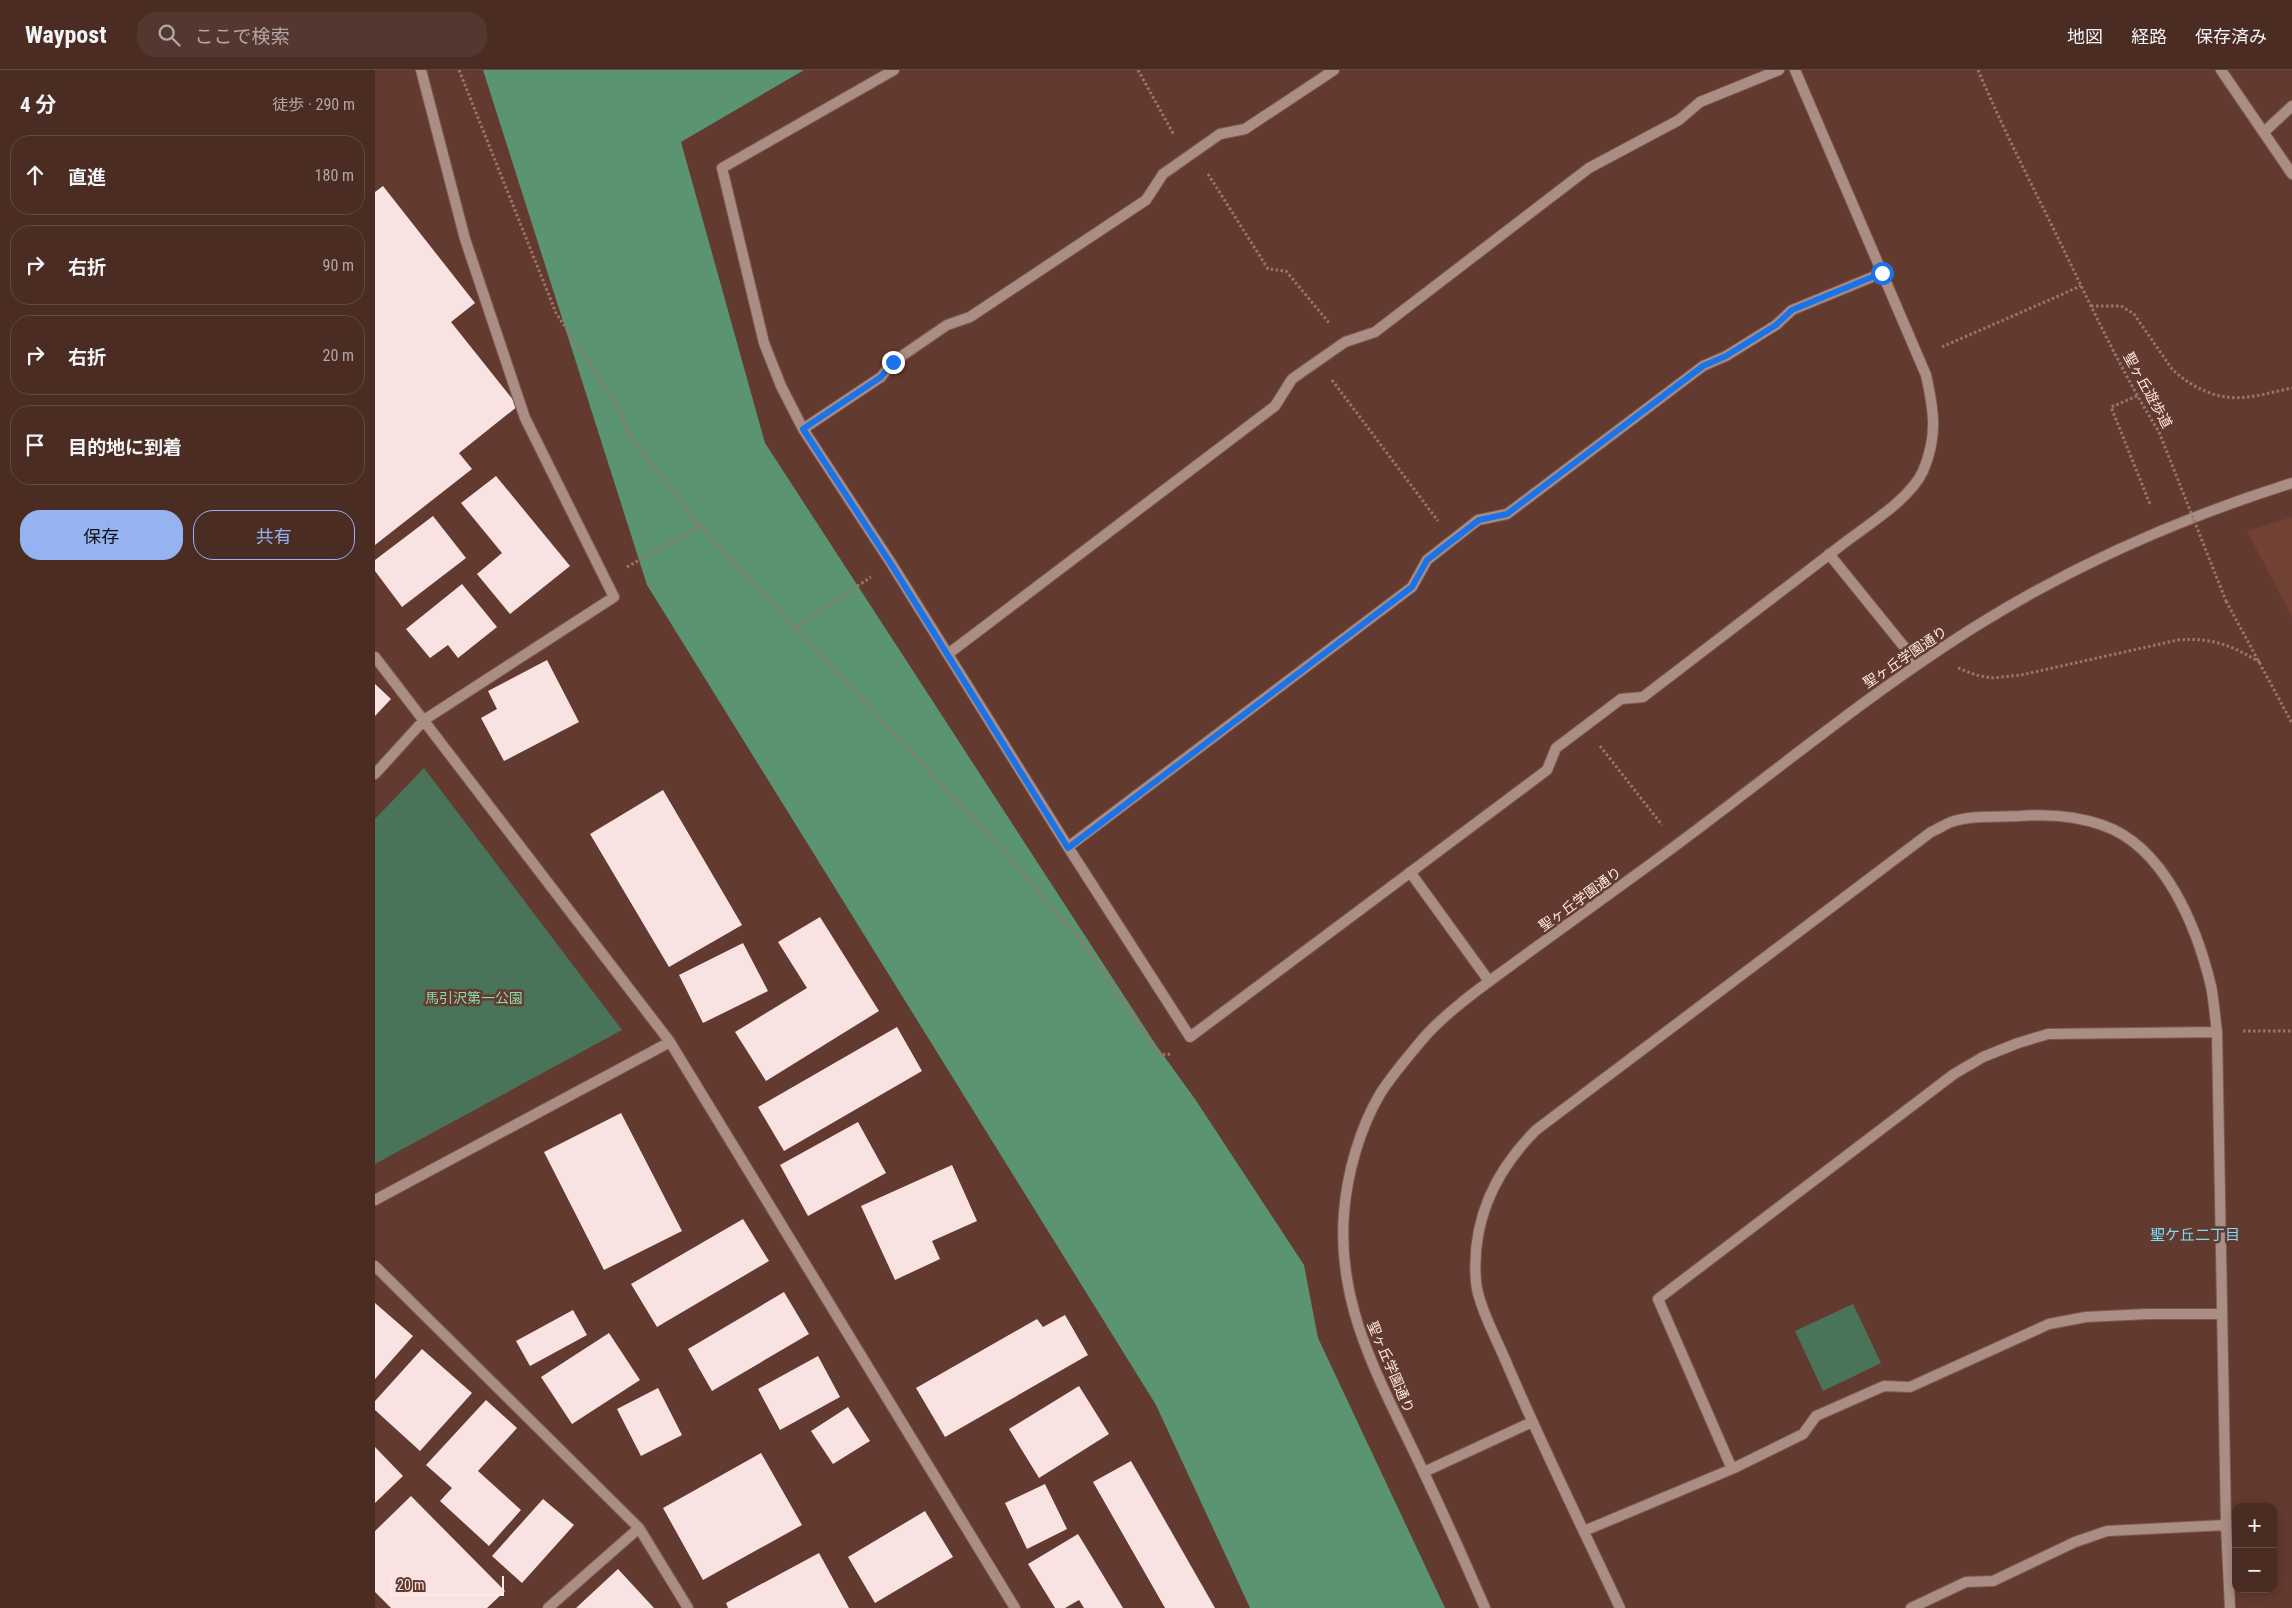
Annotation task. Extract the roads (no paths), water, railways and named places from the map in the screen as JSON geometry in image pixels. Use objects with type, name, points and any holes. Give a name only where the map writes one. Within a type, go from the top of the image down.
[{"type":"street","points":[[375,774],[424,720],[614,597],[525,418],[465,239],[421,70]]},
{"type":"street","points":[[894,70],[722,168],[764,343],[781,386],[803,429],[891,564],[1068,848],[1190,1037],[1547,770],[1557,748],[1621,699],[1643,697],[1829,554],[1910,491],[1922,472],[1931,449],[1935,415],[1926,375],[1795,70]]},
{"type":"street","points":[[803,429],[881,377],[893,362],[947,325],[970,317],[1146,200],[1163,174],[1221,134],[1245,129],[1334,70]]},
{"type":"street","points":[[948,654],[1275,406],[1292,379],[1345,342],[1375,332],[1589,168],[1679,120],[1700,102],[1779,70]]},
{"type":"street","points":[[2221,70],[2292,174]]},
{"type":"street","points":[[2264,132],[2292,106]]},
{"type":"street","points":[[1068,848],[1412,587],[1427,560],[1479,520],[1507,514],[1703,366],[1726,356],[1776,325],[1792,310],[1882,273]]},
{"type":"street","name":"聖ヶ丘学園通り","points":[[1485,1608],[1424,1472],[1367,1353],[1352,1309],[1343,1243],[1344,1210],[1356,1152],[1379,1095],[1425,1036],[1489,981],[1677,845],[1856,708],[1918,664],[1985,620],[2131,543],[2219,508],[2292,483]]},
{"type":"street","points":[[1829,554],[1918,664]]},
{"type":"street","points":[[375,657],[670,1042],[1015,1608]]},
{"type":"street","points":[[1619,1608],[1532,1422],[1485,1312],[1476,1285],[1475,1258],[1478,1230],[1487,1200],[1503,1168],[1517,1148],[1537,1130],[1931,832],[1953,822],[1978,818],[2039,815],[2074,818],[2104,826],[2128,839],[2153,860],[2171,884],[2195,936],[2211,987],[2217,1032],[2226,1525],[2230,1608]]},
{"type":"street","points":[[1410,872],[1489,981]]},
{"type":"street","points":[[1732,1469],[1658,1299],[1954,1074],[1983,1057],[2018,1043],[2048,1034],[2217,1032]]},
{"type":"street","points":[[375,1200],[670,1042]]},
{"type":"street","points":[[375,1266],[639,1528],[688,1608]]},
{"type":"street","points":[[1584,1531],[1732,1469],[1803,1434],[1816,1416],[1884,1386],[1910,1386],[2049,1324],[2103,1316],[2222,1314]]},
{"type":"street","points":[[1424,1472],[1532,1422]]},
{"type":"street","points":[[1911,1608],[1966,1582],[1993,1581],[2075,1542],[2107,1531],[2226,1525]]},
{"type":"street","points":[[549,1608],[639,1528]]},
{"type":"district","name":"聖ケ丘二丁目","points":[[2195,1235]]},
{"type":"park label","name":"馬引沢第一公園","points":[[474,998]]}]
